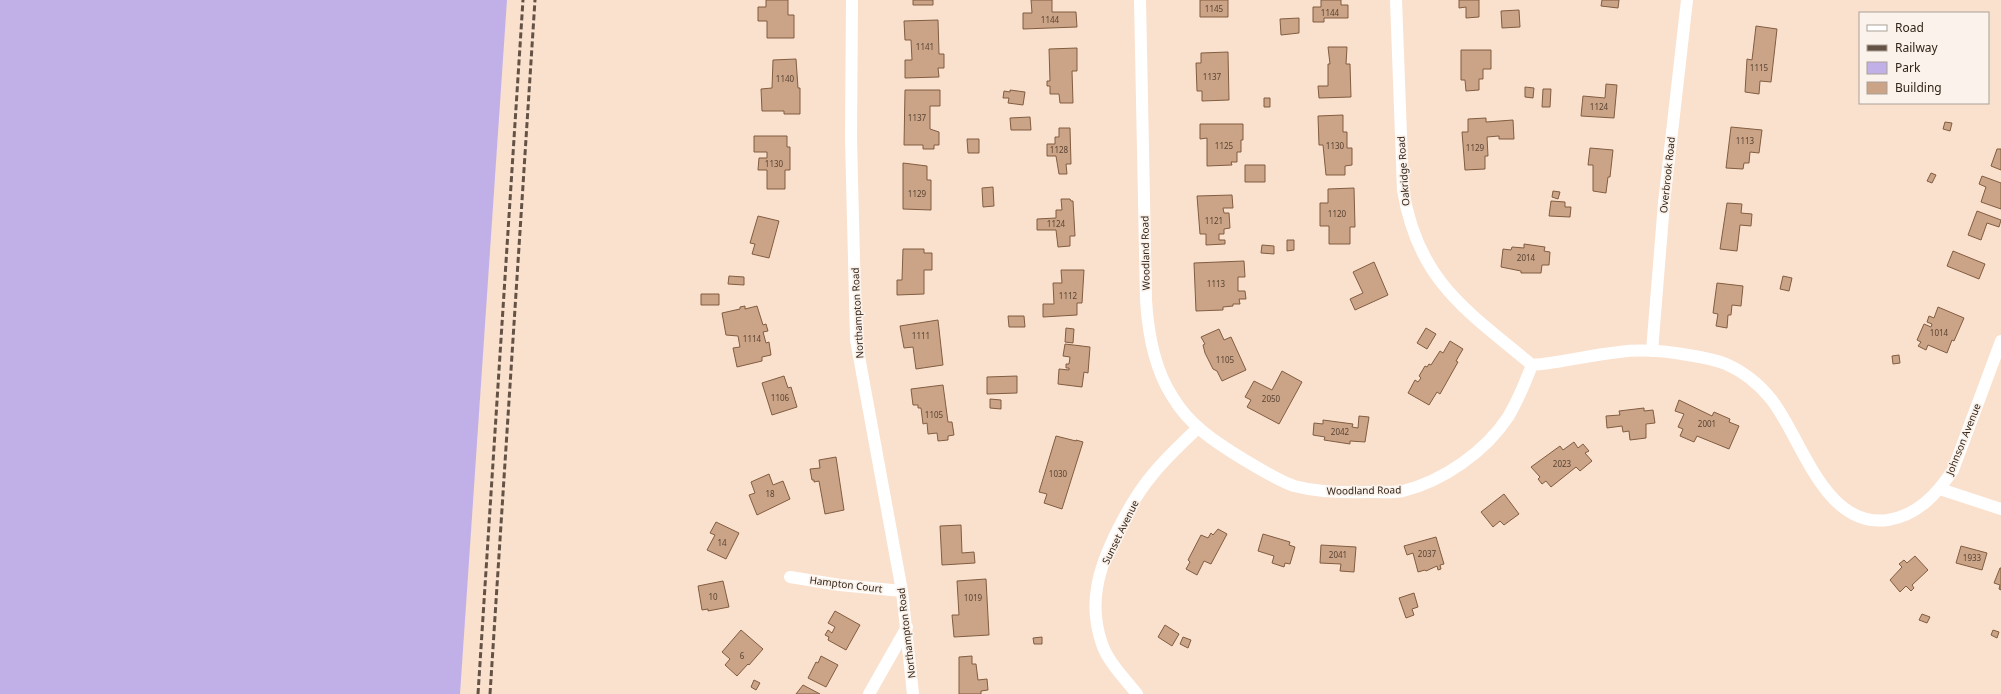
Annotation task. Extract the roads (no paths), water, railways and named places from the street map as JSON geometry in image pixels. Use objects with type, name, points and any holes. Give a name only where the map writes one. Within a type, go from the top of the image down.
[{"type":"street","name":"Northampton Road","points":[[852,0],[851,138],[856,340],[902,590],[907,627],[912,694]]},
{"type":"street","name":"Woodland Road","points":[[1140,0],[1147,318],[1152,348],[1161,375],[1171,396],[1184,414],[1198,428],[1211,440],[1252,464],[1293,485],[1337,493],[1402,491],[1429,482],[1449,471],[1471,456],[1490,438],[1507,418],[1519,398],[1532,365]]},
{"type":"street","name":"Oakridge Road","points":[[1396,0],[1403,190],[1406,211],[1416,241],[1428,264],[1443,286],[1464,308],[1532,365]]},
{"type":"street","name":"Overbrook Road","points":[[1652,351],[1664,203],[1687,0]]},
{"type":"street","name":"Johnson Avenue","points":[[1652,351],[1704,357],[1724,363],[1739,370],[1759,385],[1772,400],[1807,461],[1833,499],[1840,506],[1853,514],[1867,519],[1883,520],[1898,518],[1912,513],[1927,502],[1940,489],[1953,470],[2001,341]]},
{"type":"street","points":[[1532,365],[1572,361],[1620,351],[1652,351]]},
{"type":"street","name":"Sunset Avenue","points":[[1137,694],[1120,674],[1102,646],[1095,608],[1097,587],[1102,566],[1119,528],[1139,492],[1175,449],[1198,428]]},
{"type":"street","points":[[1940,489],[2001,509]]},
{"type":"street","name":"Hampton Court","points":[[790,578],[840,585],[902,590]]},
{"type":"street","points":[[869,694],[907,627]]},
{"type":"railway","points":[[478,694],[523,0]]},
{"type":"railway","points":[[490,694],[535,0]]}]
